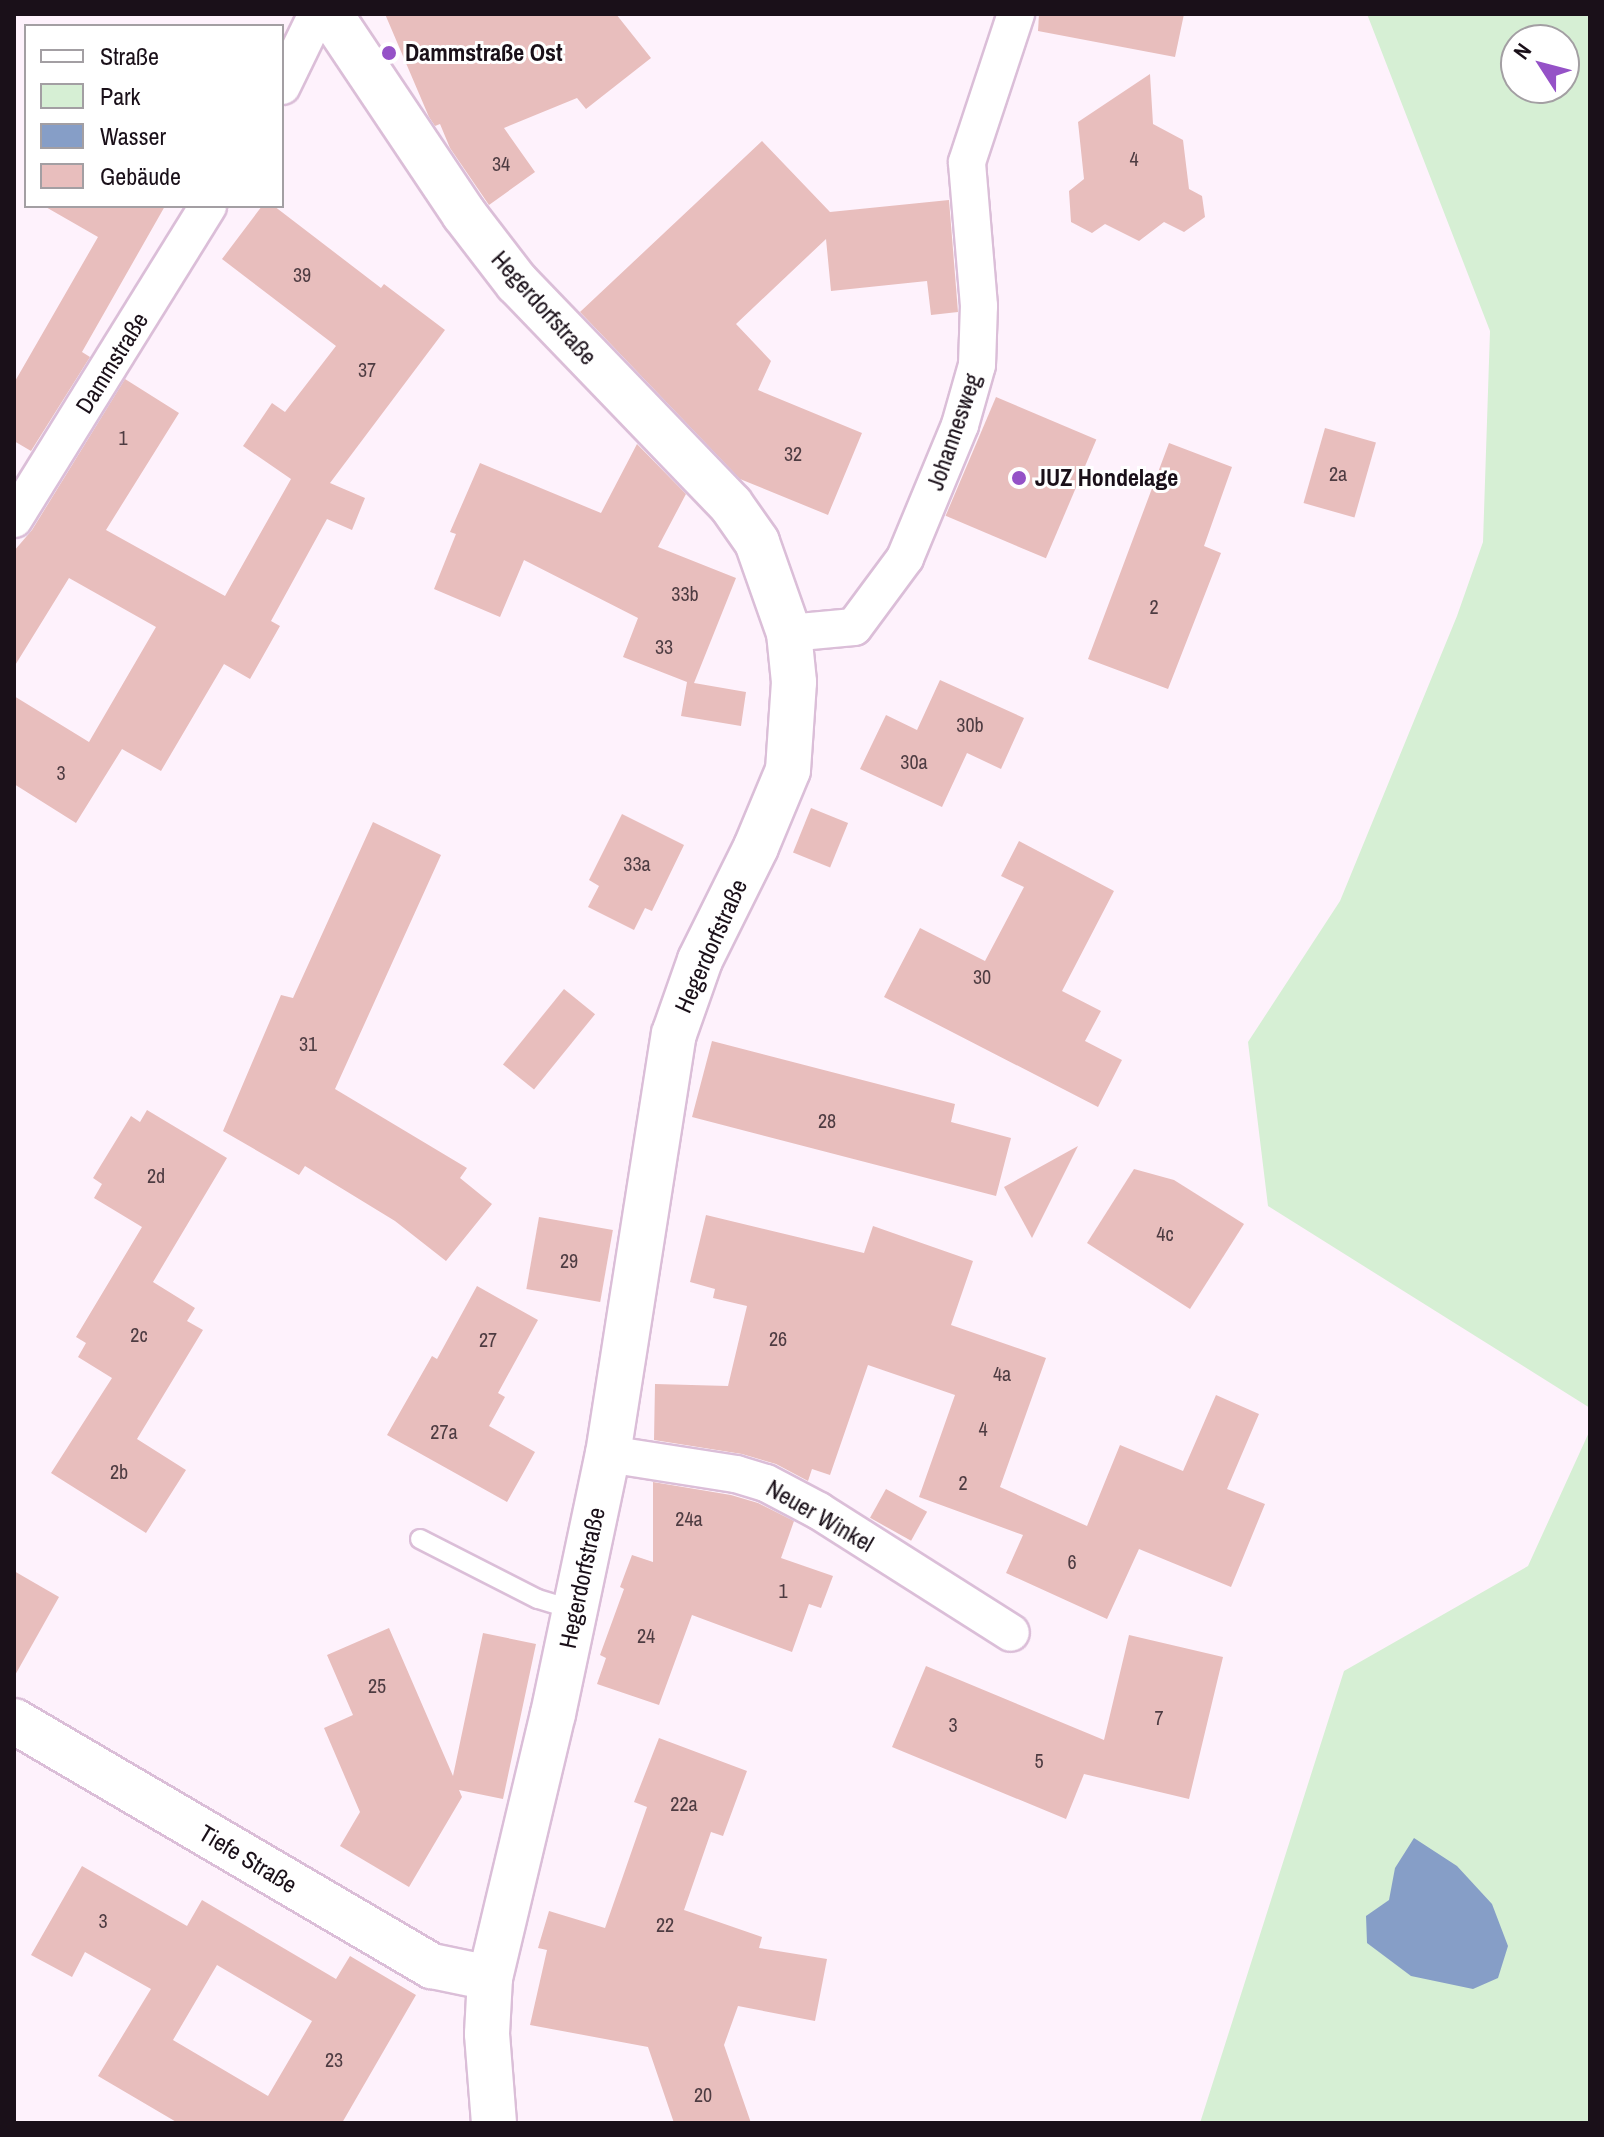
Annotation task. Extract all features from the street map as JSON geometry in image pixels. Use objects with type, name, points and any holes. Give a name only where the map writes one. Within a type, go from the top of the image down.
[{"type":"main road","name":"Hegerdorfstraße","points":[[330,14],[464,214],[517,283],[731,505],[757,542],[789,633],[794,682],[788,770],[756,847],[700,960],[674,1034],[608,1454],[490,1978],[487,2034],[494,2123]]},
{"type":"main road","name":"Tiefe Straße","points":[[14,1721],[432,1966],[490,1978]]},
{"type":"street","points":[[284,82],[317,14]]},
{"type":"street","name":"Johannesweg","points":[[789,633],[854,627],[905,558],[960,425],[977,365],[978,350],[979,306],[967,162],[1016,14]]},
{"type":"street","name":"Dammstraße","points":[[14,519],[207,208]]},
{"type":"street","name":"Neuer Winkel","points":[[608,1454],[736,1474],[791,1494],[1011,1633]]},
{"type":"lane","points":[[420,1539],[538,1599],[575,1610]]},
{"type":"green space","points":[[1367,14],[1590,14],[1590,1408],[1268,1206],[1248,1042],[1340,901],[1457,616],[1483,542],[1490,331]]},
{"type":"green space","points":[[1590,1430],[1590,2123],[1200,2123],[1344,1671],[1528,1566]]},
{"type":"water","points":[[1414,1838],[1457,1866],[1492,1904],[1508,1946],[1498,1978],[1473,1989],[1411,1976],[1367,1943],[1366,1916],[1389,1900],[1395,1868]]},
{"type":"building","points":[[385,14],[616,14],[651,58],[586,109],[577,98],[504,128],[535,172],[489,205],[450,148],[440,124],[435,126],[429,117]]},
{"type":"building","points":[[1039,14],[1184,14],[1175,57],[1038,31]]},
{"type":"building","points":[[1150,74],[1153,124],[1183,140],[1189,189],[1202,196],[1205,217],[1184,232],[1164,222],[1139,241],[1105,224],[1092,233],[1071,222],[1069,191],[1084,179],[1078,122]]},
{"type":"building","points":[[762,141],[830,212],[949,200],[958,312],[931,315],[927,281],[831,291],[826,239],[736,324],[771,361],[758,390],[862,433],[828,515],[740,479],[580,312]]},
{"type":"building","points":[[47,208],[164,208],[82,352],[90,357],[31,451],[14,441],[14,383],[98,237]]},
{"type":"building","points":[[260,208],[277,208],[381,288],[384,284],[445,330],[330,483],[365,498],[352,530],[327,519],[271,621],[280,626],[250,679],[224,664],[161,771],[122,749],[76,823],[14,784],[14,696],[89,742],[156,627],[69,578],[14,667],[14,551],[32,530],[125,379],[179,413],[106,530],[225,596],[291,479],[243,446],[272,403],[285,412],[336,346],[222,259]]},
{"type":"building","name":"JUZ Hondelage","points":[[996,397],[1096,440],[1046,558],[946,516]]},
{"type":"building","points":[[1325,428],[1376,443],[1354,518],[1304,503]]},
{"type":"building","points":[[1169,443],[1232,467],[1204,546],[1221,553],[1168,689],[1088,659]]},
{"type":"building","points":[[637,444],[686,494],[658,547],[736,578],[694,683],[746,692],[741,726],[681,716],[687,682],[623,657],[638,618],[524,560],[500,617],[434,589],[456,534],[450,532],[480,463],[601,513]]},
{"type":"building","points":[[940,680],[1024,718],[1001,769],[967,753],[942,807],[860,769],[886,715],[917,730]]},
{"type":"building","points":[[811,808],[848,823],[830,867],[793,853]]},
{"type":"building","points":[[622,814],[684,845],[652,911],[645,908],[634,930],[588,907],[599,886],[589,880]]},
{"type":"building","points":[[373,822],[441,855],[335,1089],[467,1168],[460,1178],[492,1204],[446,1261],[395,1221],[305,1166],[299,1175],[223,1131],[281,995],[293,998]]},
{"type":"building","points":[[1019,841],[1114,891],[1062,991],[1101,1011],[1085,1041],[1122,1060],[1098,1107],[884,997],[920,928],[985,961],[1024,887],[1001,876]]},
{"type":"building","points":[[564,989],[595,1014],[534,1090],[503,1064]]},
{"type":"building","points":[[712,1041],[955,1104],[951,1122],[1011,1138],[996,1196],[692,1117]]},
{"type":"building","points":[[147,1110],[227,1158],[153,1282],[195,1308],[187,1321],[203,1330],[137,1439],[186,1470],[146,1533],[51,1473],[112,1378],[78,1357],[86,1343],[76,1337],[142,1227],[94,1198],[102,1184],[93,1178],[131,1116],[140,1122]]},
{"type":"building","points":[[1078,1146],[1032,1238],[1004,1187]]},
{"type":"building","points":[[1134,1169],[1174,1180],[1244,1224],[1190,1309],[1087,1243]]},
{"type":"building","points":[[706,1215],[864,1253],[873,1226],[973,1261],[951,1325],[1046,1358],[1000,1487],[1087,1526],[1120,1445],[1183,1471],[1216,1395],[1259,1414],[1227,1489],[1265,1504],[1231,1587],[1139,1549],[1107,1619],[1006,1573],[1023,1535],[919,1497],[955,1395],[868,1365],[830,1475],[812,1469],[808,1481],[776,1464],[742,1454],[654,1440],[655,1384],[728,1386],[747,1306],[713,1298],[715,1289],[690,1282]]},
{"type":"building","points":[[539,1217],[613,1230],[600,1302],[526,1289]]},
{"type":"building","points":[[477,1286],[538,1320],[498,1393],[505,1397],[489,1426],[535,1452],[507,1502],[387,1435],[432,1356],[437,1359]]},
{"type":"building","points":[[653,1482],[731,1495],[758,1503],[794,1521],[781,1558],[833,1576],[821,1608],[809,1604],[792,1652],[692,1615],[659,1705],[597,1684],[606,1658],[600,1655],[624,1589],[620,1587],[632,1555],[653,1562]]},
{"type":"building","points":[[886,1489],[927,1512],[911,1541],[870,1518]]},
{"type":"building","points":[[14,1571],[59,1597],[14,1677]]},
{"type":"building","points":[[389,1628],[453,1776],[483,1633],[536,1644],[503,1799],[459,1790],[462,1797],[409,1887],[340,1846],[360,1812],[324,1728],[353,1715],[327,1655]]},
{"type":"building","points":[[1129,1635],[1223,1657],[1189,1799],[1084,1774],[1066,1819],[892,1747],[926,1666],[1104,1740]]},
{"type":"building","points":[[659,1738],[747,1771],[723,1836],[711,1832],[684,1910],[762,1937],[759,1948],[827,1959],[815,2021],[738,2006],[724,2045],[751,2123],[674,2123],[648,2047],[530,2025],[547,1950],[538,1948],[549,1911],[605,1928],[647,1807],[634,1802]]},
{"type":"building","points":[[82,1866],[187,1926],[202,1900],[336,1979],[350,1956],[416,1995],[342,2123],[178,2123],[98,2076],[151,1989],[85,1952],[72,1977],[31,1955]],"holes":[[[217,1965],[312,2021],[268,2096],[173,2040]]]},
{"type":"place","name":"Dammstraße Ost","points":[[389,53]]},
{"type":"place","name":"JUZ Hondelage","points":[[1019,478]]}]
